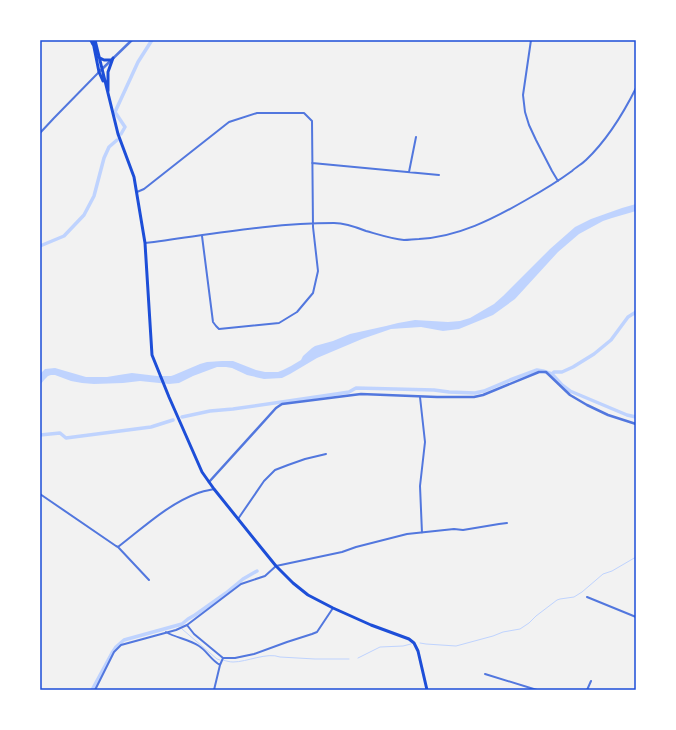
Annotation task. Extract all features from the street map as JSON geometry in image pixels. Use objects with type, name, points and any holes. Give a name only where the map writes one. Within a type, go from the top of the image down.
[{"type":"main road","points":[[93,41],[100,70]]},
{"type":"main road","points":[[93,41],[118,134],[134,176],[145,242],[152,355],[202,472],[214,490],[276,566],[293,583],[308,595],[332,608],[370,625],[406,637],[412,641],[418,650],[427,690]]},
{"type":"main road","points":[[98,57],[104,60],[112,59],[108,72],[108,97]]},
{"type":"street","points":[[40,133],[100,70],[132,40]]},
{"type":"street","points":[[531,40],[523,95],[525,112],[536,140],[558,181]]},
{"type":"street","points":[[145,242],[202,236],[239,230],[336,223],[347,224],[375,234],[404,240],[434,238],[465,230],[498,216],[543,191],[586,160],[599,146],[622,114],[636,88]]},
{"type":"street","points":[[136,193],[144,189],[229,122],[257,113],[304,113],[312,121],[313,224],[318,271],[313,293],[297,312],[279,323],[220,329],[213,322],[202,236]]},
{"type":"street","points":[[409,172],[416,137]]},
{"type":"street","points":[[312,163],[439,174]]},
{"type":"street","points":[[209,482],[276,408],[282,404],[361,394],[483,396],[539,372],[546,372],[570,395],[608,415],[636,424]]},
{"type":"street","points":[[420,396],[425,442],[420,486],[422,533]]},
{"type":"street","points":[[238,519],[264,480],[275,470],[305,459],[326,454]]},
{"type":"street","points":[[118,547],[158,515],[181,501],[200,492],[214,490]]},
{"type":"street","points":[[40,494],[118,547],[149,580]]},
{"type":"street","points":[[95,690],[114,652],[121,645],[187,625],[241,584],[265,576],[276,566],[342,552],[407,534],[454,529],[463,530],[507,523]]},
{"type":"street","points":[[588,597],[636,616]]},
{"type":"street","points":[[187,625],[194,634],[222,658],[235,658],[254,654],[317,632],[332,608]]},
{"type":"street","points":[[166,632],[198,645],[214,662],[220,666]]},
{"type":"street","points":[[214,690],[222,658]]},
{"type":"street","points":[[485,674],[538,690]]},
{"type":"street","points":[[587,690],[591,681]]},
{"type":"water","points":[[636,204],[636,211],[603,221],[579,234],[558,252],[515,299],[493,315],[459,329],[443,331],[421,327],[391,329],[362,339],[317,358],[282,378],[264,379],[247,375],[232,368],[217,367],[179,383],[169,384],[140,381],[94,384],[71,381],[51,375],[48,376],[40,385],[40,374],[45,369],[55,368],[86,377],[107,377],[132,373],[171,376],[207,362],[233,361],[256,370],[278,372],[301,360],[303,356],[315,346],[350,334],[415,320],[448,322],[470,318],[494,304],[550,249],[575,227],[591,219]]},
{"type":"waterway","points":[[121,134],[125,127],[115,112],[138,62],[152,40]]},
{"type":"waterway","points":[[40,246],[64,236],[84,215],[94,196],[104,158],[109,147],[117,140]]},
{"type":"waterway","points":[[552,374],[554,372],[562,372],[573,367],[594,354],[611,340],[628,317],[636,312]]},
{"type":"waterway","points":[[182,417],[210,411],[349,392],[356,388],[434,390],[475,393],[484,391],[537,370],[552,374],[570,391],[627,415],[636,417]]},
{"type":"waterway","points":[[40,435],[60,433],[66,438],[151,427],[173,420]]},
{"type":"waterway","points":[[420,643],[456,646],[503,632],[520,629],[557,600],[574,597],[603,574],[612,571],[636,557]]},
{"type":"waterway","points":[[92,690],[112,653],[124,640],[182,624],[243,579],[257,571]]},
{"type":"waterway","points":[[182,629],[220,660]]},
{"type":"waterway","points":[[358,658],[380,647],[403,646],[411,644]]},
{"type":"waterway","points":[[223,660],[239,662],[263,656],[349,659]]}]
